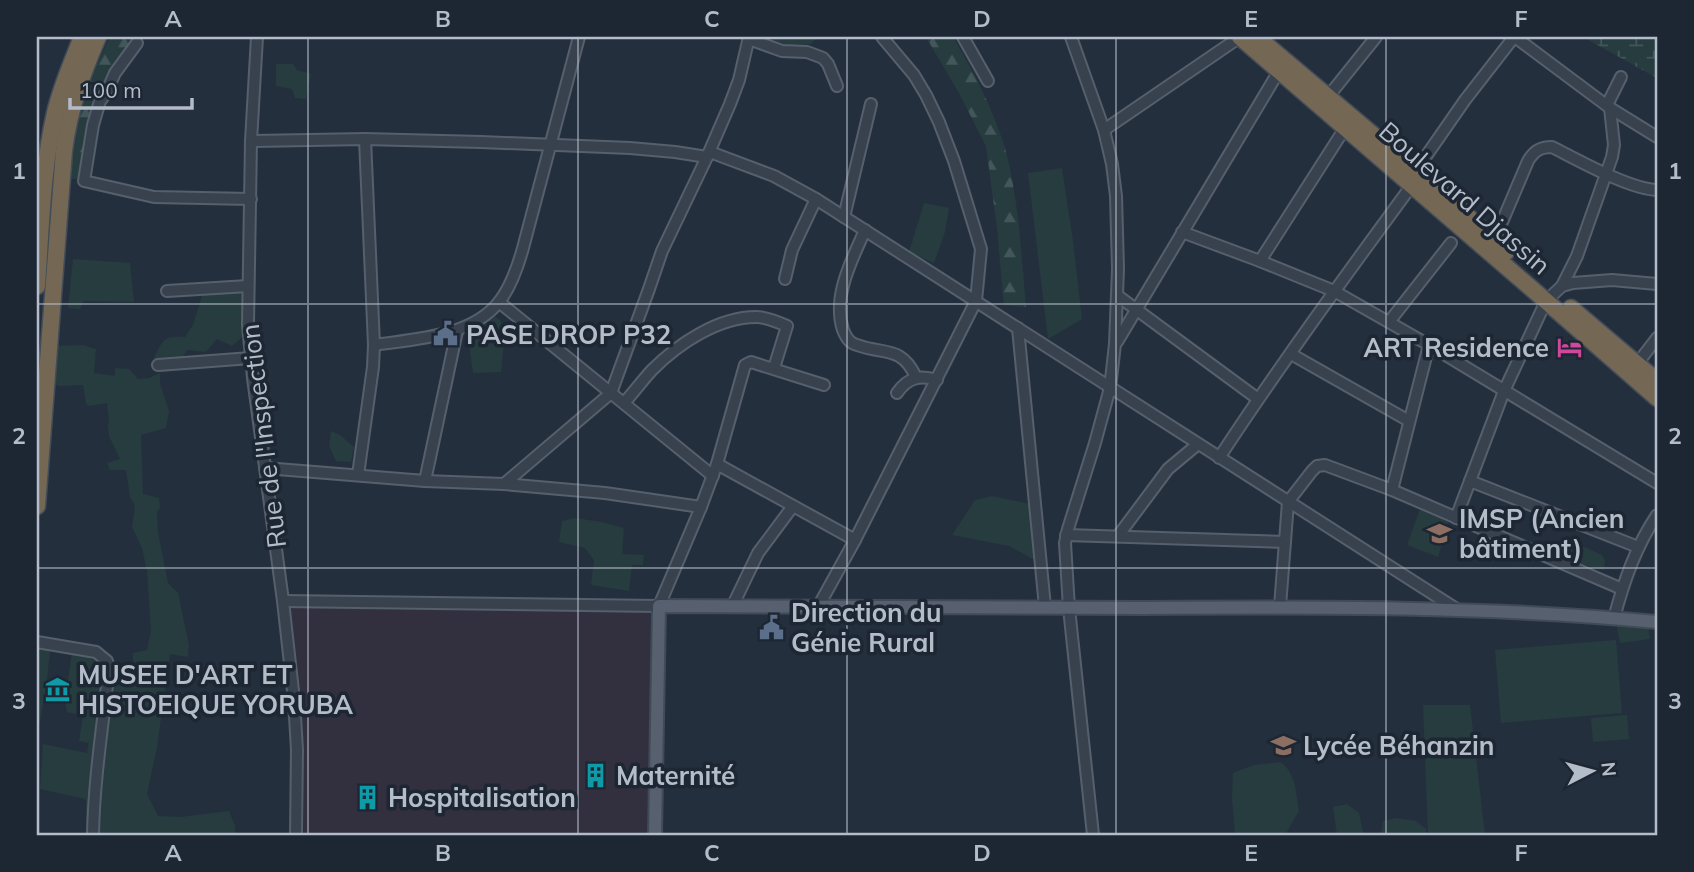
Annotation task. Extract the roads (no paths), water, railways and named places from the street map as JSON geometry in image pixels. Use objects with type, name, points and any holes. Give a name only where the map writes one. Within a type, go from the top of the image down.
[{"type":"highway","points":[[37,286],[44,186],[52,135],[61,91],[82,37]]},
{"type":"highway","points":[[37,506],[52,135],[75,95],[98,37]]},
{"type":"highway","name":"Boulevard Djassin","points":[[1240,37],[1345,128],[1413,178],[1554,293],[1657,398]]},
{"type":"highway","name":"Boulevard Djassin","points":[[1257,37],[1413,178],[1449,199],[1657,381]]},
{"type":"main road","points":[[655,835],[659,606],[1280,607],[1458,610],[1657,622]]},
{"type":"street","name":"Rue de l'Inspection","points":[[257,37],[251,141],[248,316],[296,731],[296,835]]},
{"type":"street","points":[[374,345],[457,331],[483,317],[499,302],[518,265],[579,37]]},
{"type":"street","points":[[818,607],[855,540],[976,301],[981,249],[954,161],[926,95],[914,75],[882,37]]},
{"type":"street","points":[[963,37],[988,81]]},
{"type":"street","points":[[1071,37],[1104,130],[1112,164],[1118,244],[1118,296],[1110,388],[1065,543],[1069,608],[1093,835]]},
{"type":"street","points":[[1104,130],[1240,37]]},
{"type":"street","points":[[1327,98],[1376,37]]},
{"type":"street","points":[[1219,458],[1465,100],[1515,37],[1609,107],[1657,137]]},
{"type":"street","points":[[504,484],[611,393],[662,251],[708,154],[739,80],[749,38],[782,51],[807,52],[823,58],[837,86]]},
{"type":"street","points":[[137,43],[115,73],[100,101],[93,125],[84,181],[154,197],[251,199]]},
{"type":"street","points":[[1115,344],[1279,71]]},
{"type":"street","points":[[1456,518],[1504,391],[1554,293],[1577,256],[1607,174],[1614,145],[1609,107],[1621,77]]},
{"type":"street","points":[[844,217],[871,104]]},
{"type":"street","points":[[1260,261],[1345,128]]},
{"type":"street","points":[[251,141],[365,139],[631,148],[708,154],[774,176],[865,230],[1458,610]]},
{"type":"street","points":[[358,475],[374,345],[365,139]]},
{"type":"street","points":[[1494,241],[1528,161],[1536,150],[1543,147],[1552,147],[1644,189],[1657,190]]},
{"type":"street","points":[[785,279],[792,250],[816,199]]},
{"type":"street","points":[[865,230],[846,276],[841,298],[841,324],[851,343],[901,357],[911,366],[916,377]]},
{"type":"street","points":[[1182,232],[1334,291],[1429,345],[1657,483]]},
{"type":"street","points":[[1389,322],[1451,243]]},
{"type":"street","points":[[1554,293],[1573,283],[1612,280],[1657,284]]},
{"type":"street","points":[[167,291],[248,286]]},
{"type":"street","points":[[1118,296],[1258,399]]},
{"type":"street","points":[[499,302],[713,476]]},
{"type":"street","points":[[624,404],[651,371],[669,355],[710,329],[741,318],[766,318],[787,326],[774,369]]},
{"type":"street","points":[[1018,328],[1045,607]]},
{"type":"street","points":[[425,481],[457,331]]},
{"type":"street","points":[[1637,364],[1657,338]]},
{"type":"street","points":[[1392,490],[1429,345]]},
{"type":"street","points":[[1291,354],[1409,421]]},
{"type":"street","points":[[158,365],[251,358]]},
{"type":"street","points":[[283,601],[659,606],[713,476],[745,365],[751,362],[824,385]]},
{"type":"street","points":[[897,393],[905,383],[916,377],[937,380]]},
{"type":"street","points":[[1118,536],[1168,468],[1198,444]]},
{"type":"street","points":[[717,464],[855,540]]},
{"type":"street","points":[[1280,607],[1288,502],[1317,466],[1325,465],[1392,490],[1622,589]]},
{"type":"street","points":[[265,468],[605,493],[701,507]]},
{"type":"street","points":[[1470,481],[1638,548]]},
{"type":"street","points":[[732,607],[758,553],[793,506]]},
{"type":"street","points":[[1614,618],[1638,548],[1657,515]]},
{"type":"street","points":[[1066,535],[1285,542]]},
{"type":"street","points":[[37,642],[96,652],[107,661],[109,668],[96,770],[93,835]]},
{"type":"place","name":"PASE DROP P32","points":[[446,334]]},
{"type":"place","name":"ART Residence","points":[[1569,347]]},
{"type":"place","name":"IMSP (Ancien bâtiment)","points":[[1439,533]]},
{"type":"place","name":"Direction du Génie Rural","points":[[771,627]]},
{"type":"place","name":"MUSEE D'ART ET HISTOEIQUE YORUBA","points":[[58,689]]},
{"type":"place","name":"Lycée Béhanzin","points":[[1283,745]]},
{"type":"place","name":"Maternité","points":[[596,775]]},
{"type":"place","name":"Hospitalisation","points":[[368,797]]}]
